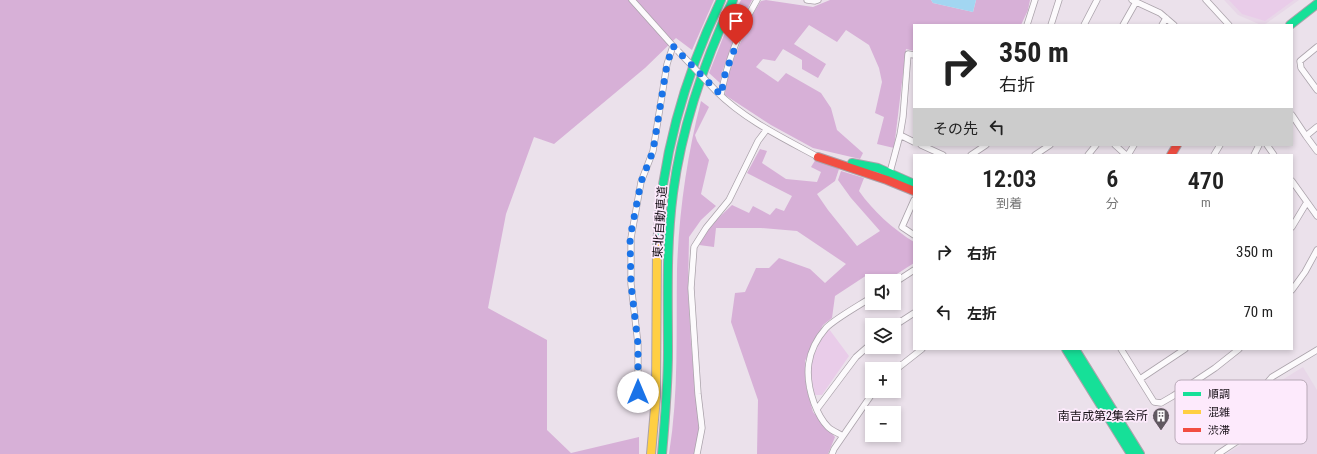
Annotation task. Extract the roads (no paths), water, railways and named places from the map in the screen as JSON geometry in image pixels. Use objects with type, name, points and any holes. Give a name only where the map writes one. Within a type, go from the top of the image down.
[{"type":"main road","name":"東北自動車道","points":[[651,454],[656,366],[656,266],[658,226],[665,168],[674,126],[686,85],[696,57],[722,0]]},
{"type":"main road","name":"東北自動車道","points":[[662,454],[668,353],[668,246],[676,178],[682,144],[698,82],[721,24],[733,0]]},
{"type":"main road","points":[[1291,24],[1316,7]]},
{"type":"main road","points":[[818,157],[913,184]]},
{"type":"main road","points":[[889,176],[913,190]]},
{"type":"main road","points":[[1067,350],[1131,454]]},
{"type":"main road","points":[[1076,350],[1140,454]]},
{"type":"street","points":[[632,0],[718,93],[767,129],[818,157]]},
{"type":"street","points":[[718,93],[747,17],[757,0]]},
{"type":"street","points":[[807,0],[818,0]]},
{"type":"street","points":[[1027,24],[1035,0]]},
{"type":"street","points":[[1051,24],[1059,0]]},
{"type":"street","points":[[1085,24],[1097,0]]},
{"type":"street","points":[[1206,0],[1228,24]]},
{"type":"street","points":[[1123,24],[1134,1],[1160,13],[1173,24]]},
{"type":"street","points":[[1163,24],[1166,18]]},
{"type":"street","points":[[638,392],[638,344],[631,284],[630,238],[641,182],[653,151],[667,64],[673,46]]},
{"type":"street","points":[[1317,47],[1300,61],[1301,68],[1317,90]]},
{"type":"street","points":[[889,176],[900,135],[903,117],[908,54],[913,55]]},
{"type":"street","points":[[1293,116],[1317,151]]},
{"type":"street","points":[[1306,136],[1317,128]]},
{"type":"street","points":[[697,454],[702,428],[698,394],[691,288],[694,247],[706,228],[729,200],[758,141],[767,129]]},
{"type":"street","points":[[900,135],[913,142]]},
{"type":"street","points":[[972,154],[984,146]]},
{"type":"street","points":[[1036,154],[1048,146]]},
{"type":"street","points":[[1089,154],[1095,146]]},
{"type":"street","points":[[1115,146],[1126,154]]},
{"type":"street","points":[[933,148],[942,154]]},
{"type":"street","points":[[1293,182],[1317,216]]},
{"type":"street","points":[[913,202],[902,227],[913,234]]},
{"type":"street","points":[[1293,225],[1307,202]]},
{"type":"street","points":[[1293,289],[1305,272],[1317,250]]},
{"type":"street","points":[[901,278],[913,271]]},
{"type":"street","points":[[844,436],[829,428],[820,417],[816,409],[808,379],[808,362],[815,344],[827,328],[865,302]]},
{"type":"street","points":[[901,321],[913,314]]},
{"type":"street","points":[[816,409],[856,357],[865,349]]},
{"type":"street","points":[[901,366],[921,350]]},
{"type":"street","points":[[1122,350],[1154,402],[1161,403],[1175,395]]},
{"type":"street","points":[[1140,379],[1184,350]]},
{"type":"street","points":[[1197,380],[1238,350]]},
{"type":"street","points":[[1269,380],[1317,350]]},
{"type":"street","points":[[832,454],[869,398]]},
{"type":"street","points":[[1218,454],[1233,444]]},
{"type":"water","points":[[931,0],[976,0],[973,12],[933,3]]},
{"type":"place","name":"南吉成第2集会所","points":[[1161,431]]}]
